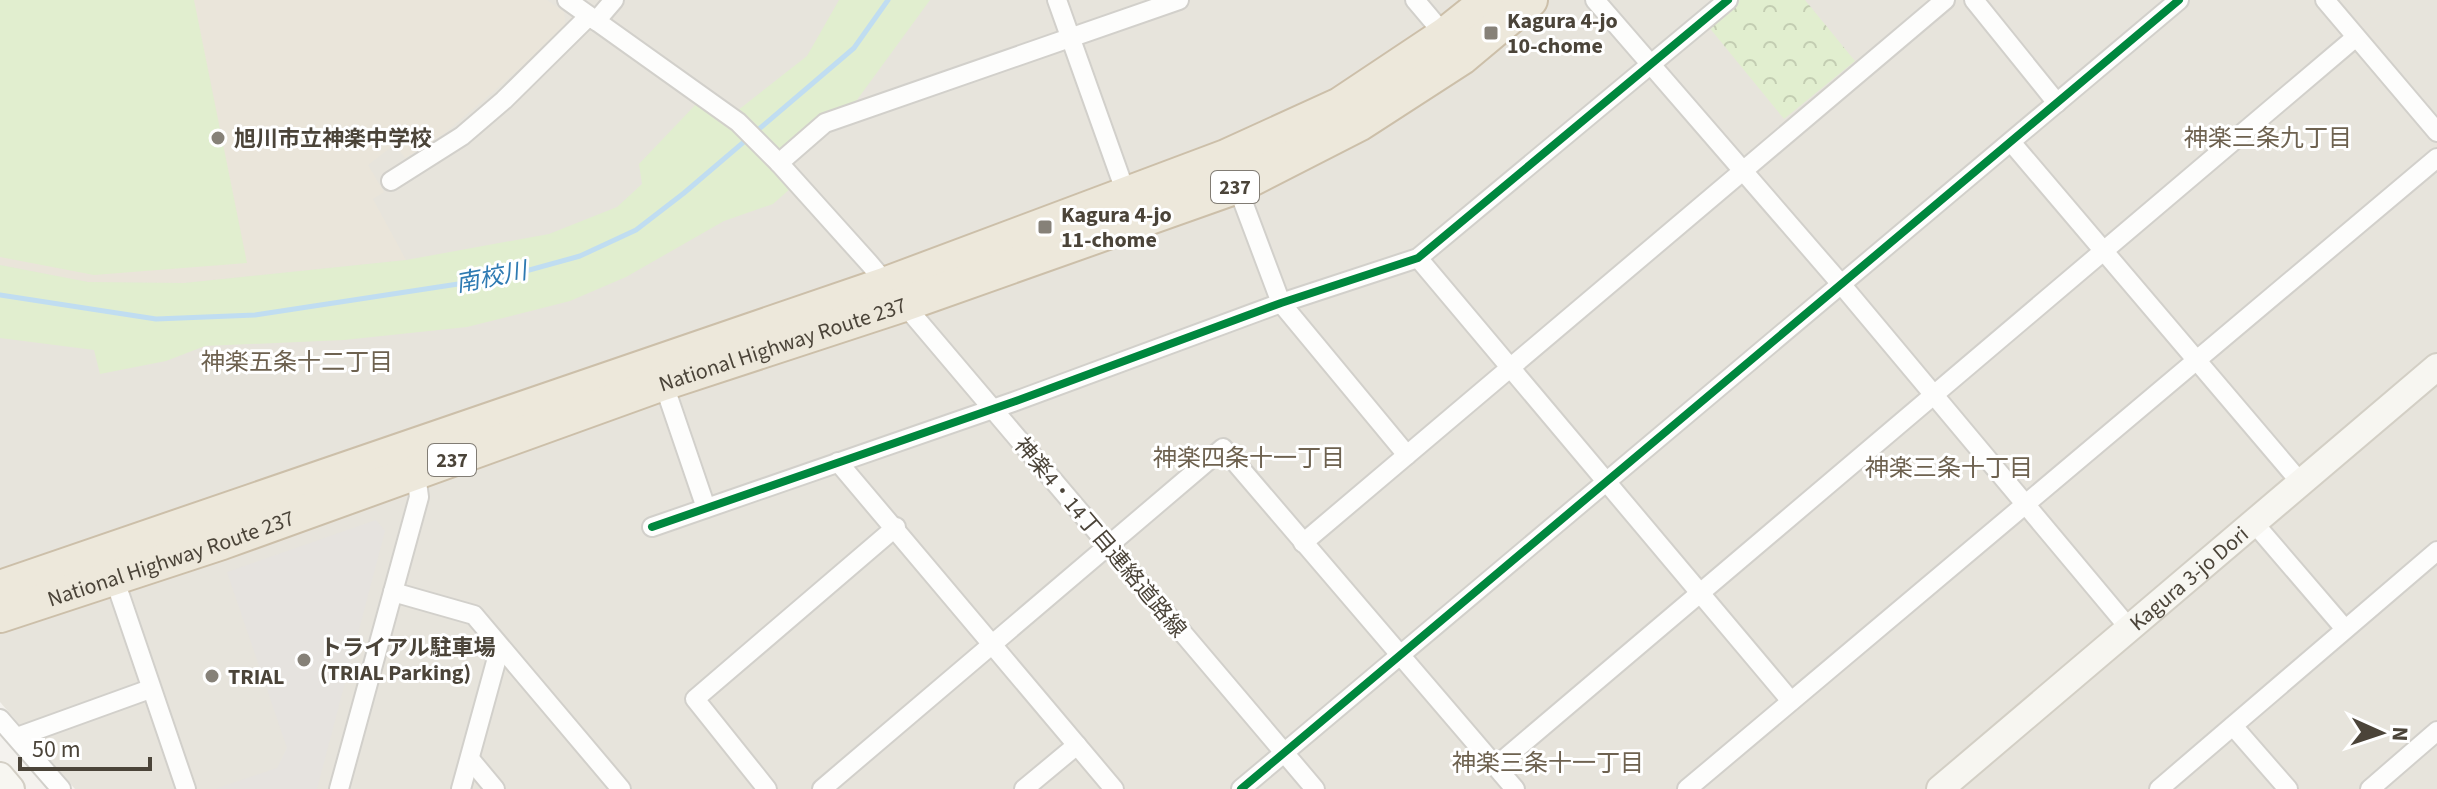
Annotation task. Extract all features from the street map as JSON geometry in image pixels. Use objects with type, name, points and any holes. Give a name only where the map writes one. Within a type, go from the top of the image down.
[{"type":"highway","name":"National Highway Route 237","points":[[1453,46],[1489,0]]},
{"type":"highway","name":"National Highway Route 237","points":[[0,615],[109,564],[659,372],[895,294],[1232,172],[1340,105],[1453,46],[1530,0]]},
{"type":"highway","name":"National Highway Route 237","points":[[0,588],[109,564]]},
{"type":"street","name":"神楽4・14丁目連絡道路線","points":[[567,0],[744,128],[779,163],[895,294],[1315,789]]},
{"type":"street","points":[[391,181],[462,136],[614,0]]},
{"type":"street","points":[[1057,0],[1131,207]]},
{"type":"street","points":[[779,163],[825,123],[1179,0]]},
{"type":"street","points":[[1415,0],[1453,46]]},
{"type":"street","points":[[1595,0],[1841,284],[2129,628]]},
{"type":"street","points":[[652,527],[993,409],[1281,303],[1418,258],[1728,0]]},
{"type":"street","points":[[1303,543],[1945,0]]},
{"type":"street","points":[[1974,0],[2057,103]]},
{"type":"street","points":[[1241,789],[2179,0]]},
{"type":"street","points":[[2325,0],[2437,132]]},
{"type":"street","points":[[1496,766],[2356,37]]},
{"type":"street","points":[[2011,142],[2301,483]]},
{"type":"street","points":[[1687,789],[1710,782],[1791,701],[2437,158]]},
{"type":"street","points":[[1232,172],[1281,303],[1407,455]]},
{"type":"street","points":[[1418,258],[1508,369],[1608,481],[1791,701]]},
{"type":"street","points":[[659,372],[706,508]]},
{"type":"street","name":"Kagura 3-jo Dori","points":[[1940,789],[2435,373]]},
{"type":"street","points":[[822,789],[1223,448],[1515,789]]},
{"type":"street","points":[[339,789],[419,497],[413,459]]},
{"type":"street","points":[[838,462],[1114,789]]},
{"type":"street","points":[[2254,523],[2345,629]]},
{"type":"street","points":[[767,789],[695,699],[896,527]]},
{"type":"street","points":[[2159,789],[2437,551]]},
{"type":"street","points":[[109,564],[186,789]]},
{"type":"street","points":[[393,592],[474,615],[621,789]]},
{"type":"street","points":[[461,789],[500,647]]},
{"type":"street","points":[[17,737],[150,689]]},
{"type":"street","points":[[0,719],[61,789]]},
{"type":"street","points":[[2233,726],[2288,789]]},
{"type":"street","points":[[2370,789],[2437,731]]},
{"type":"street","points":[[1024,789],[1077,745]]},
{"type":"street","points":[[470,759],[495,789]]},
{"type":"street","points":[[0,776],[11,789]]},
{"type":"shaded area","points":[[0,0],[2437,0],[2437,789],[75,789],[0,702]]},
{"type":"shaded area","name":"旭川市立神楽中学校","points":[[0,0],[547,0],[564,12],[566,29],[445,133],[405,158],[395,144],[368,165],[384,192],[373,199],[406,260],[184,283],[88,282],[0,265]]},
{"type":"shaded area","name":"トライアル駐車場 (TRIAL Parking)","points":[[376,520],[385,531],[317,789],[215,789],[277,768],[287,748],[227,572]]},
{"type":"green space","points":[[0,0],[194,0],[247,263],[94,275],[0,257]]},
{"type":"green space","points":[[839,0],[930,0],[854,104],[781,151],[737,111],[807,56]]},
{"type":"green space","points":[[1740,0],[1805,0],[1855,61],[1784,119],[1708,26]]},
{"type":"green space","points":[[700,100],[726,121],[791,188],[773,204],[724,221],[626,277],[570,301],[467,327],[344,340],[205,346],[166,361],[100,374],[94,350],[0,338],[0,265],[88,282],[184,283],[406,260],[549,234],[617,207],[642,184],[639,164]]},
{"type":"waterway","name":"南校川","points":[[0,295],[156,319],[255,315],[504,277],[580,256],[636,230],[684,193],[854,48],[888,0]]},
{"type":"cycle path","points":[[652,527],[1013,402],[1281,303],[1418,258],[1728,0]]},
{"type":"cycle path","points":[[1241,789],[2179,0]]},
{"type":"place","name":"Kagura 4-jo 10-chome","points":[[1491,33]]},
{"type":"place","name":"旭川市立神楽中学校","points":[[218,138]]},
{"type":"place","name":"Kagura 4-jo 11-chome","points":[[1045,227]]},
{"type":"place","name":"トライアル駐車場 (TRIAL Parking)","points":[[304,660]]},
{"type":"place","name":"TRIAL","points":[[212,676]]},
{"type":"district","name":"神楽三条九丁目","points":[[2268,138]]},
{"type":"district","name":"神楽五条十二丁目","points":[[297,362]]},
{"type":"district","name":"神楽四条十一丁目","points":[[1249,458]]},
{"type":"district","name":"神楽三条十丁目","points":[[1949,468]]},
{"type":"district","name":"神楽三条十一丁目","points":[[1548,763]]}]
